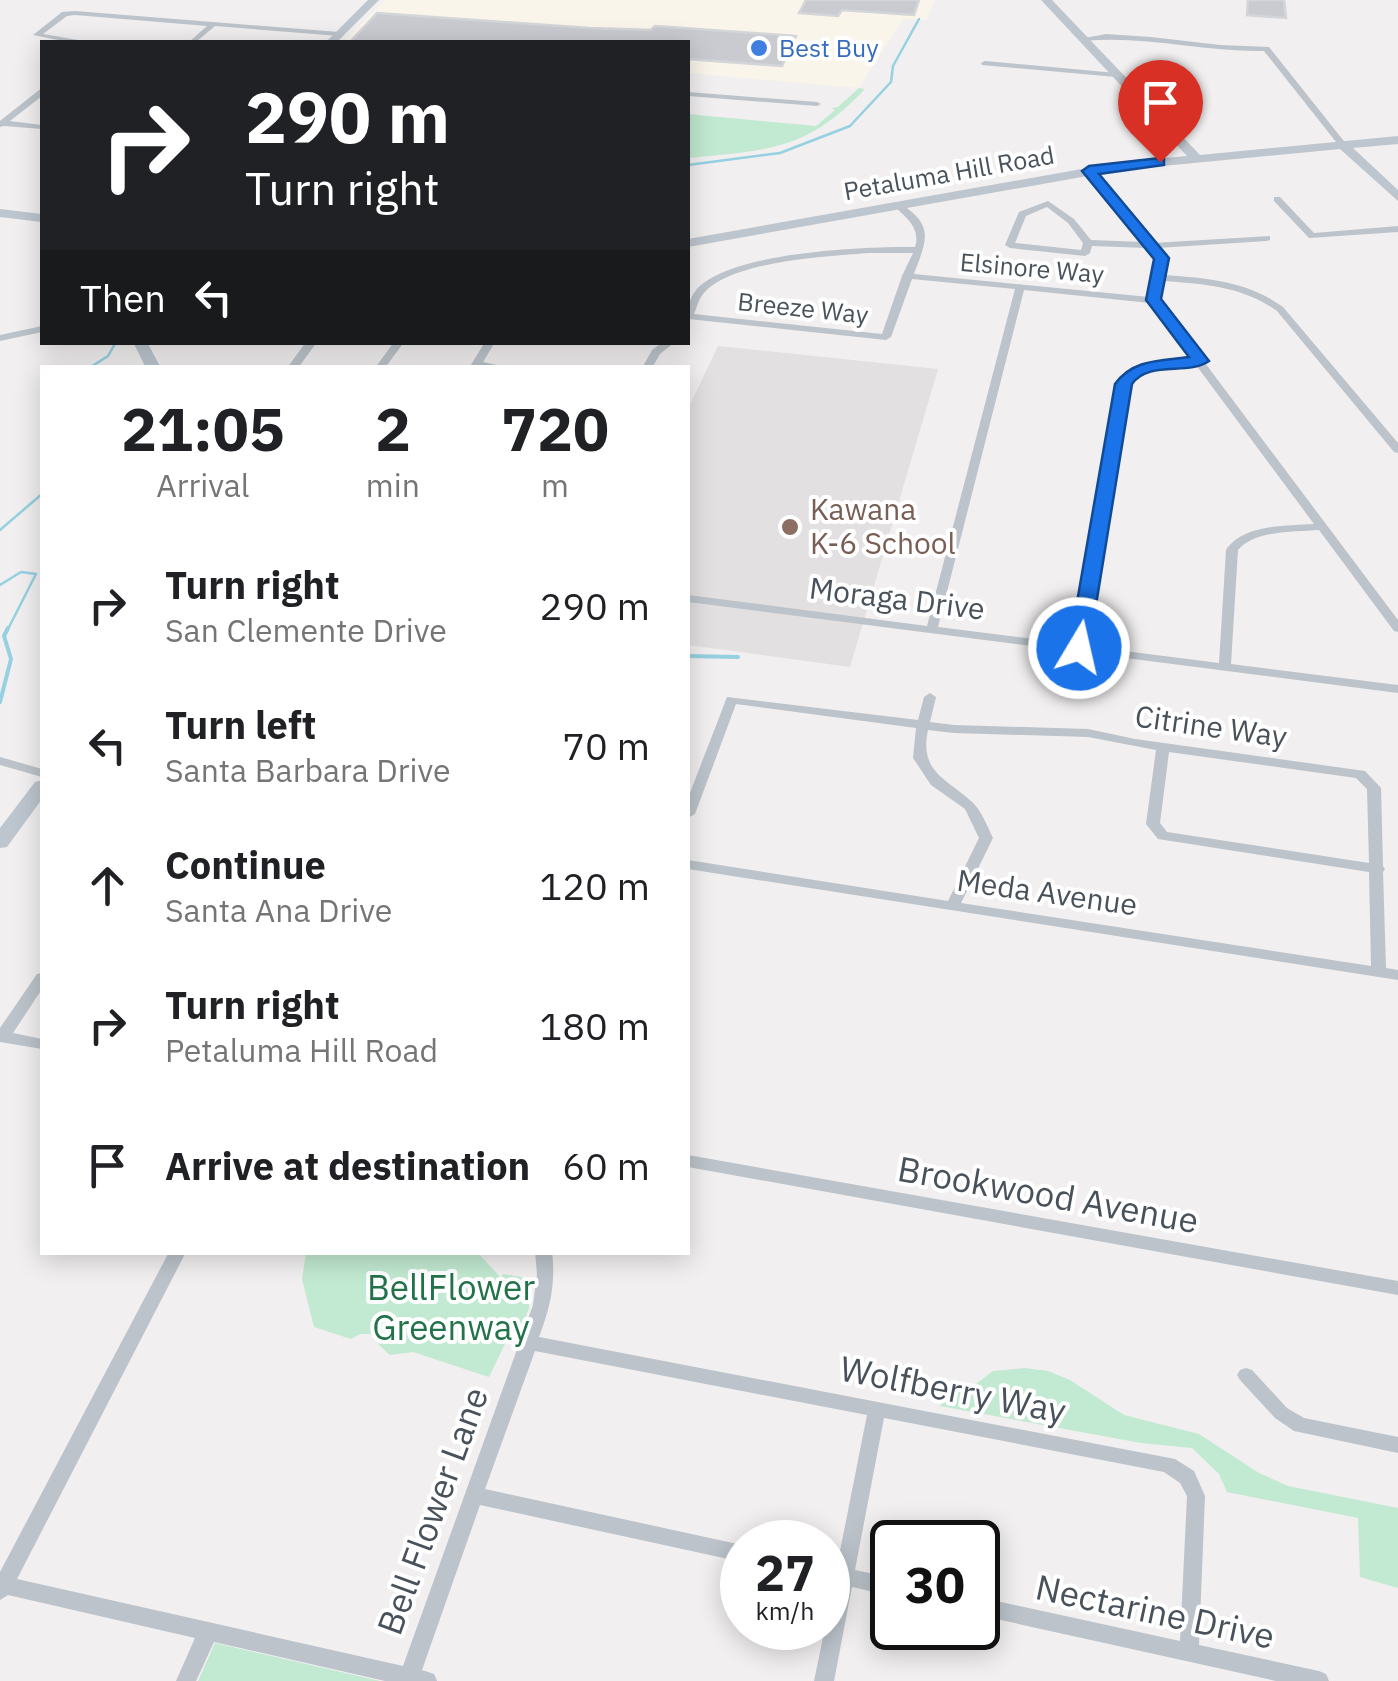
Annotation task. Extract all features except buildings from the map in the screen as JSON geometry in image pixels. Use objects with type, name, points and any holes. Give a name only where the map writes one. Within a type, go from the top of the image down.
[{"type":"main road","points":[[335,38],[374,0]]},
{"type":"main road","points":[[1046,0],[1196,159]]},
{"type":"main road","name":"Petaluma Hill Road","points":[[690,243],[1089,171],[1398,140]]},
{"type":"main road","points":[[1343,144],[1398,197]]},
{"type":"main road","points":[[0,214],[40,218]]},
{"type":"main road","points":[[0,842],[40,789]]},
{"type":"street","points":[[66,40],[36,35],[65,14],[74,13],[335,38]]},
{"type":"street","points":[[194,40],[213,24]]},
{"type":"street","points":[[1083,39],[1122,36],[1209,48],[1266,49],[1343,144]]},
{"type":"street","points":[[986,64],[1116,74]]},
{"type":"street","points":[[1,124],[40,94]]},
{"type":"street","points":[[690,94],[817,104]]},
{"type":"street","points":[[29,125],[40,116]]},
{"type":"street","points":[[1,124],[40,126]]},
{"type":"street","points":[[1089,171],[1162,258],[1154,300],[1398,628]]},
{"type":"street","points":[[1277,199],[1312,236],[1398,229]]},
{"type":"street","points":[[1048,204],[1071,221],[1088,243],[1085,253],[1010,246],[1022,214],[1048,204]]},
{"type":"street","points":[[690,312],[703,288],[717,279],[866,248],[917,250],[922,232],[898,205]]},
{"type":"street","points":[[1088,243],[1164,246],[1267,238]]},
{"type":"street","name":"Breeze Way","points":[[690,316],[886,337],[917,250]]},
{"type":"street","name":"Elsinore Way","points":[[908,276],[1154,300]]},
{"type":"street","points":[[1159,278],[1222,283],[1264,296],[1280,308],[1398,450]]},
{"type":"street","points":[[932,628],[1020,287]]},
{"type":"street","points":[[0,338],[40,329]]},
{"type":"street","points":[[294,365],[310,345]]},
{"type":"street","points":[[649,365],[666,345]]},
{"type":"street","points":[[1079,648],[1124,384],[1131,373],[1147,367],[1201,361]]},
{"type":"street","points":[[1224,667],[1232,550],[1237,542],[1264,532],[1323,526]]},
{"type":"street","name":"Moraga Drive","points":[[690,598],[1398,689]]},
{"type":"street","points":[[930,697],[922,724],[920,758],[936,782],[970,807],[986,838],[983,851],[958,888],[953,907]]},
{"type":"street","name":"Citrine Way","points":[[690,809],[731,700],[973,730],[1088,733],[1360,774],[1374,788],[1379,972]]},
{"type":"street","points":[[1163,747],[1152,824],[1164,836],[1378,870]]},
{"type":"street","points":[[0,762],[40,772]]},
{"type":"street","name":"Meda Avenue","points":[[690,865],[1398,975]]},
{"type":"street","points":[[40,981],[1,1037],[40,1044]]},
{"type":"street","name":"Brookwood Avenue","points":[[690,1161],[1398,1288]]},
{"type":"street","points":[[176,1255],[1,1587],[418,1679]]},
{"type":"street","name":"Bell Flower Lane","points":[[418,1679],[473,1495],[542,1305],[544,1255]]},
{"type":"street","name":"Wolfberry Way","points":[[528,1342],[1168,1465],[1187,1477],[1196,1496],[1190,1652]]},
{"type":"street","points":[[1246,1376],[1281,1414],[1300,1425],[1398,1445]]},
{"type":"street","points":[[849,1520],[876,1409]]},
{"type":"street","points":[[473,1495],[720,1549]]},
{"type":"street","name":"Nectarine Drive","points":[[1000,1611],[1319,1681]]},
{"type":"street","points":[[186,1681],[208,1632]]},
{"type":"street","points":[[824,1681],[828,1650]]},
{"type":"shaded area","points":[[385,0],[935,0],[927,20],[903,19],[859,88],[690,73],[690,40],[345,40]]},
{"type":"shaded area","name":"Kawana K-6 School","points":[[718,346],[938,369],[850,667],[690,645],[690,405]]},
{"type":"green space","points":[[859,88],[865,89],[824,125],[785,144],[690,158],[690,114],[816,126],[835,110],[831,108],[838,107]]},
{"type":"green space","name":"BellFlower Greenway","points":[[306,1255],[480,1255],[501,1278],[503,1274],[521,1277],[529,1286],[529,1308],[522,1327],[513,1327],[489,1377],[413,1352],[390,1355],[379,1345],[378,1334],[360,1334],[351,1339],[314,1327],[302,1279]]},
{"type":"green space","points":[[993,1371],[1048,1371],[1070,1380],[1124,1415],[1199,1434],[1259,1473],[1288,1486],[1398,1508],[1398,1588],[1360,1577],[1358,1518],[1227,1492],[1219,1474],[1192,1448],[1141,1443],[940,1406],[949,1390],[967,1391]]},
{"type":"green space","points":[[215,1643],[380,1681],[198,1681]]},
{"type":"waterway","points":[[690,165],[780,153],[850,126],[891,82],[893,66],[919,19]]},
{"type":"waterway","points":[[94,365],[108,356],[114,345]]},
{"type":"waterway","points":[[0,530],[40,496]]},
{"type":"waterway","points":[[0,585],[21,572],[36,574],[7,631]]},
{"type":"waterway","points":[[0,702],[11,659],[4,636],[8,628]]},
{"type":"waterway","points":[[690,656],[738,657]]},
{"type":"place","name":"Best Buy","points":[[759,48]]},
{"type":"place","name":"Kawana K-6 School","points":[[790,527]]},
{"type":"route","points":[[1079,648],[1124,384],[1131,373],[1147,367],[1201,361],[1154,300],[1162,258],[1089,171],[1160,162]]}]
